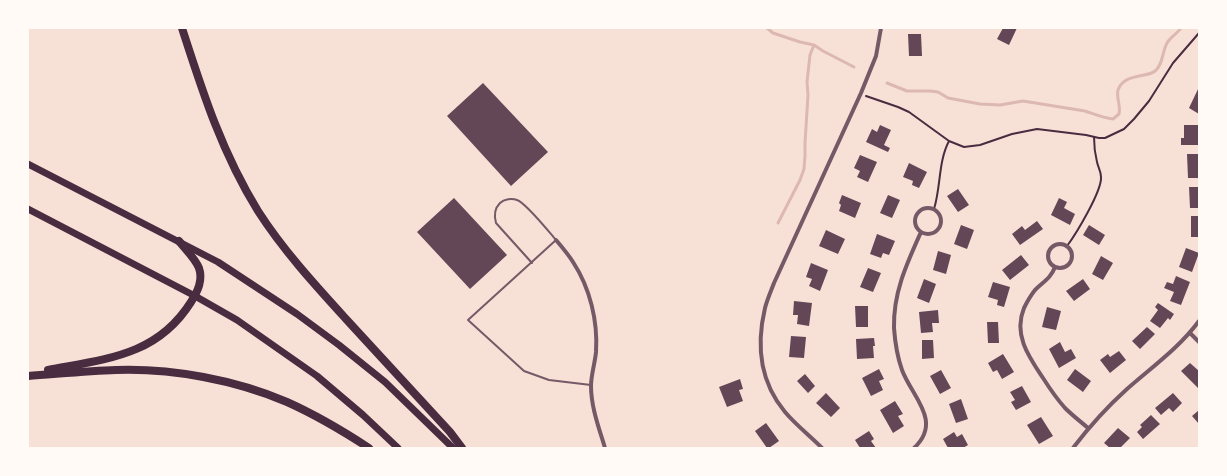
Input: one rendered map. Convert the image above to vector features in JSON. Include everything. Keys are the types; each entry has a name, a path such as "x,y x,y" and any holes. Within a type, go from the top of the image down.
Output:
{"highway":[{"path":"182,28 216,129 230,161 259,212 288,253 312,282 450,432 462,448"},
{"path":"28,375 128,352 150,342 169,329 184,313 195,296 201,282 199,268 194,259 179,241"},
{"path":"28,375 116,370 152,371 186,374 222,381 286,402 341,429 369,448"}],"main road":[{"path":"28,164 218,262 297,314 385,382 453,448"},
{"path":"28,209 195,296 237,320 317,376 363,414 398,448"}],"street":[{"path":"822,448 785,413 776,400 767,381 762,363 759,345 761,327 765,307 774,283 861,94 876,56 881,28"},
{"path":"930,208 934,209 940,215 941,219 937,231 929,234 921,232 915,226 915,217 921,210 930,208"},
{"path":"914,448 921,441 924,434 926,425 925,416 923,407 902,371 895,342 894,313 901,280 921,232"},
{"path":"556,240 573,262 589,296 594,316 596,352 591,385 596,421 605,448"},
{"path":"1063,244 1067,246 1072,252 1073,256 1070,264 1063,268 1052,265 1048,258 1050,250 1055,245 1063,244"},
{"path":"1055,267 1052,274 1035,290 1028,300 1021,322 1021,334 1024,347 1029,358 1055,396 1088,428"},
{"path":"1073,448 1088,428 1128,388 1162,360 1190,333 1199,321"},
{"path":"1190,333 1199,342"}],"lane":[{"path":"532,263 496,223 494,215 495,211 504,200 512,199 522,203 556,240 532,263 468,320 524,371 549,380 591,385"}],"path":[{"path":"861,94 909,112 949,141 964,147 972,147 1025,131 1037,129 1105,138 1124,129 1149,101 1173,63 1199,33"},
{"path":"1067,246 1083,221 1100,184 1100,172 1097,162 1094,137"},
{"path":"934,209 937,201 945,149 949,141"}],"building":[{"path":"1003,28 1017,28 1009,45 997,39"},
{"path":"908,34 921,34 922,56 909,56"},
{"path":"483,83 548,152 511,186 447,116"},
{"path":"1199,87 1199,114 1189,108"},
{"path":"880,125 891,130 884,145 890,148 888,152 866,142 872,129 877,132"},
{"path":"1184,125 1199,125 1199,145 1181,145 1181,138 1184,138"},
{"path":"1187,154 1199,154 1199,178 1188,178"},
{"path":"860,155 877,162 868,182 857,177 860,171 854,168"},
{"path":"909,163 927,172 919,188 912,185 913,181 903,177"},
{"path":"1189,187 1199,187 1199,208 1190,208"},
{"path":"958,189 969,205 958,212 947,196"},
{"path":"842,195 861,203 855,218 839,211 841,205 839,203"},
{"path":"888,195 900,200 892,218 880,213"},
{"path":"454,198 507,255 470,289 417,232"},
{"path":"1059,198 1067,202 1064,208 1075,214 1070,225 1051,215"},
{"path":"1191,216 1199,216 1199,237 1191,237"},
{"path":"1037,221 1043,229 1020,245 1012,234 1022,226 1025,230"},
{"path":"961,225 974,230 967,249 954,244"},
{"path":"1089,225 1105,235 1099,245 1083,235"},
{"path":"826,230 845,239 838,254 819,246"},
{"path":"877,234 895,241 889,255 883,253 881,258 870,254"},
{"path":"1186,248 1199,253 1192,272 1179,267"},
{"path":"938,251 951,255 946,274 933,270"},
{"path":"1021,255 1029,265 1010,280 1002,270"},
{"path":"1101,256 1113,263 1103,280 1092,274"},
{"path":"811,263 828,270 820,291 809,286 812,279 806,277"},
{"path":"868,268 881,273 873,292 860,287"},
{"path":"1176,276 1190,282 1181,305 1170,301 1174,292 1164,288 1167,282 1173,284"},
{"path":"924,279 936,284 929,303 917,298"},
{"path":"1083,279 1090,289 1074,301 1066,291"},
{"path":"993,282 1010,287 1004,307 997,305 998,300 988,297"},
{"path":"794,301 812,303 809,326 797,324 798,315 793,315"},
{"path":"1158,303 1174,314 1170,320 1168,318 1160,328 1150,321 1158,310 1155,307"},
{"path":"855,306 868,306 868,327 856,327"},
{"path":"1047,307 1061,311 1056,330 1042,327"},
{"path":"938,310 939,323 932,323 933,332 921,333 919,312"},
{"path":"987,322 998,322 999,343 988,343"},
{"path":"1147,327 1155,334 1140,349 1132,341"},
{"path":"791,336 806,337 804,358 789,357"},
{"path":"874,338 874,358 857,359 856,339"},
{"path":"922,340 933,340 934,358 922,359"},
{"path":"1060,342 1065,352 1071,349 1076,358 1059,368 1049,349"},
{"path":"1119,351 1126,360 1110,373 1100,360 1108,354 1110,357"},
{"path":"1003,354 1014,372 1002,379 997,370 993,372 988,363"},
{"path":"1190,363 1199,371 1199,389 1181,371"},
{"path":"879,369 884,379 879,381 883,390 871,396 862,378"},
{"path":"1075,369 1091,381 1083,392 1067,380"},
{"path":"941,370 951,388 940,394 930,376"},
{"path":"805,374 815,386 808,393 797,381"},
{"path":"740,379 743,389 739,390 743,401 727,407 719,387"},
{"path":"1022,386 1031,402 1016,410 1011,402 1015,400 1010,392"},
{"path":"826,393 840,408 831,417 816,403"},
{"path":"1173,393 1182,403 1173,412 1169,408 1161,415 1155,408"},
{"path":"961,399 968,419 956,423 949,404"},
{"path":"895,401 903,414 898,416 904,426 893,433 880,410"},
{"path":"1199,410 1199,424 1192,416"},
{"path":"1151,415 1160,424 1143,439 1137,432 1142,427 1140,425"},
{"path":"1041,417 1053,436 1039,444 1027,425"},
{"path":"766,423 779,441 769,448 767,448 755,431"},
{"path":"1118,428 1130,438 1120,448 1110,448 1104,443"},
{"path":"869,431 874,439 871,441 876,448 860,448 855,440"},
{"path":"954,432 957,437 962,434 968,445 963,448 948,448 943,439"}],"waterway":[{"path":"767,28 773,33 814,45 854,67"},
{"path":"887,83 907,91 938,92 948,98 980,104 1000,105 1023,101 1085,111 1113,119 1119,114 1118,90 1121,85 1130,78 1147,75 1155,71 1160,65 1167,43 1181,28"},
{"path":"778,223 804,169 808,95 807,82 810,55 814,45"}]}
